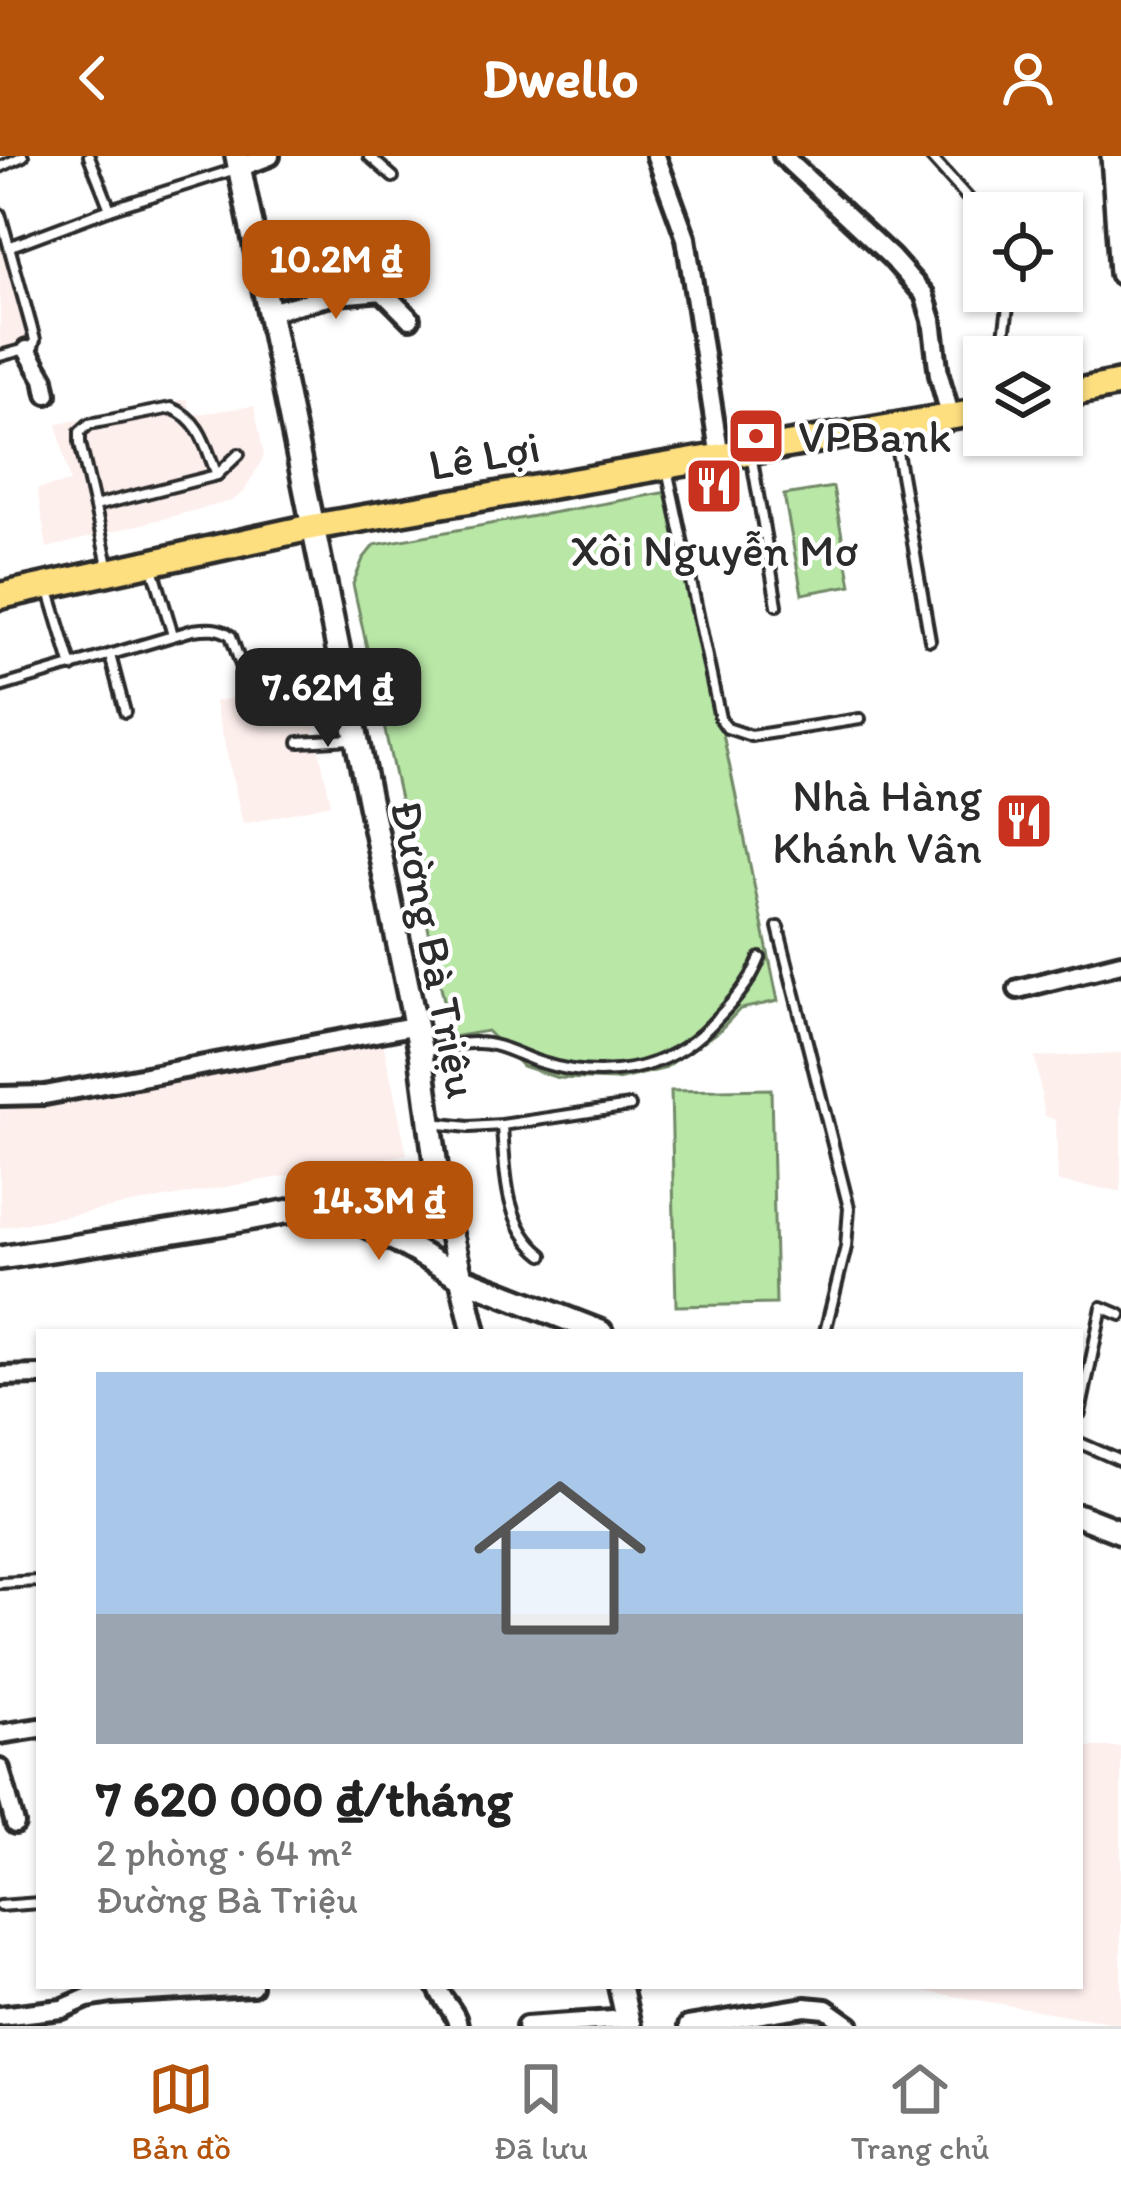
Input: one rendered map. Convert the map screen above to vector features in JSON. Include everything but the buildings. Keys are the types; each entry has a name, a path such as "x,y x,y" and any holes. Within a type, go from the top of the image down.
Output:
{"main road":[{"path":"1113,156 1121,273"},
{"name":"Đường Bà Triệu","path":"238,162 421,1053 437,1174 473,1329"},
{"path":"1083,391 1121,383"},
{"name":"Lê Lợi","path":"0,596 312,527 963,415"},
{"path":"0,1258 320,1203 437,1174"},
{"path":"320,1203 462,1278 593,1329"},
{"path":"1083,1517 1121,1532"},
{"path":"621,1989 628,2023"}],"street":[{"path":"238,162 270,156"},
{"path":"656,156 686,238 720,458"},
{"path":"789,158 924,294 951,418"},
{"path":"268,312 336,295 382,291 410,319"},
{"path":"27,350 47,394"},
{"path":"1018,988 1121,963"},
{"path":"0,1096 45,1095 413,1026"},
{"path":"0,1376 36,1375"},
{"path":"0,1734 36,1728"},
{"path":"0,1769 15,1824"},
{"path":"0,2016 62,2008 112,1994 199,1989"},
{"path":"438,1989 458,2026"},
{"path":"688,2026 805,2007 826,2009 850,2026"},
{"path":"526,2026 628,2023"}],"lane":[{"path":"0,167 23,156"},
{"path":"89,156 110,208"},
{"path":"369,156 393,177"},
{"path":"930,156 963,193"},
{"path":"10,246 238,162"},
{"path":"0,214 35,340 27,350 0,356"},
{"path":"109,571 80,443 80,432 89,424 171,409 180,412 196,424 217,476"},
{"path":"893,428 930,640"},
{"path":"751,452 777,605"},
{"path":"95,506 217,476 239,454"},
{"path":"666,467 720,718 727,728 752,736 860,719"},
{"path":"151,562 173,635"},
{"path":"47,584 72,667"},
{"path":"0,687 209,628 231,636 251,695"},
{"path":"110,655 125,712"},
{"path":"299,742 355,739"},
{"path":"778,927 849,1208 846,1247 826,1329"},
{"path":"421,1053 477,1042 578,1072 632,1070 676,1054 703,1033 739,996 760,958"},
{"path":"430,1123 502,1125 629,1106"},
{"path":"502,1125 516,1222 528,1243 543,1255"},
{"path":"1083,1399 1102,1307 1121,1315"},
{"path":"1083,1445 1121,1460"},
{"path":"0,1582 36,1581"},
{"path":"0,1906 36,1903"}],"shaded area":[{"path":"0,227 36,347 0,355"},
{"path":"187,399 190,415 254,406 264,456 244,492 232,501 47,548 37,489 70,482 57,424"},
{"path":"304,682 331,804 243,824 215,702"},
{"path":"382,1037 407,1154 0,1228 0,1105"},
{"path":"1121,1053 1121,1191 1058,1182 1056,1120 1045,1116 1035,1057"},
{"path":"1083,1747 1121,1747 1121,2024 924,1991 1083,1989"}],"green space":[{"path":"833,487 851,585 802,594 784,495"},
{"path":"673,491 778,1001 740,1009 720,1030 663,1069 617,1080 558,1078 522,1066 487,1031 452,1037 353,584 374,545"},
{"path":"771,1089 776,1304 676,1306 671,1091"}],"place":[{"name":"VPBank","path":"756,436"},
{"name":"Xôi Nguyễn Mơ","path":"714,486"},
{"name":"Nhà Hàng Khánh Vân","path":"1024,821"}]}
